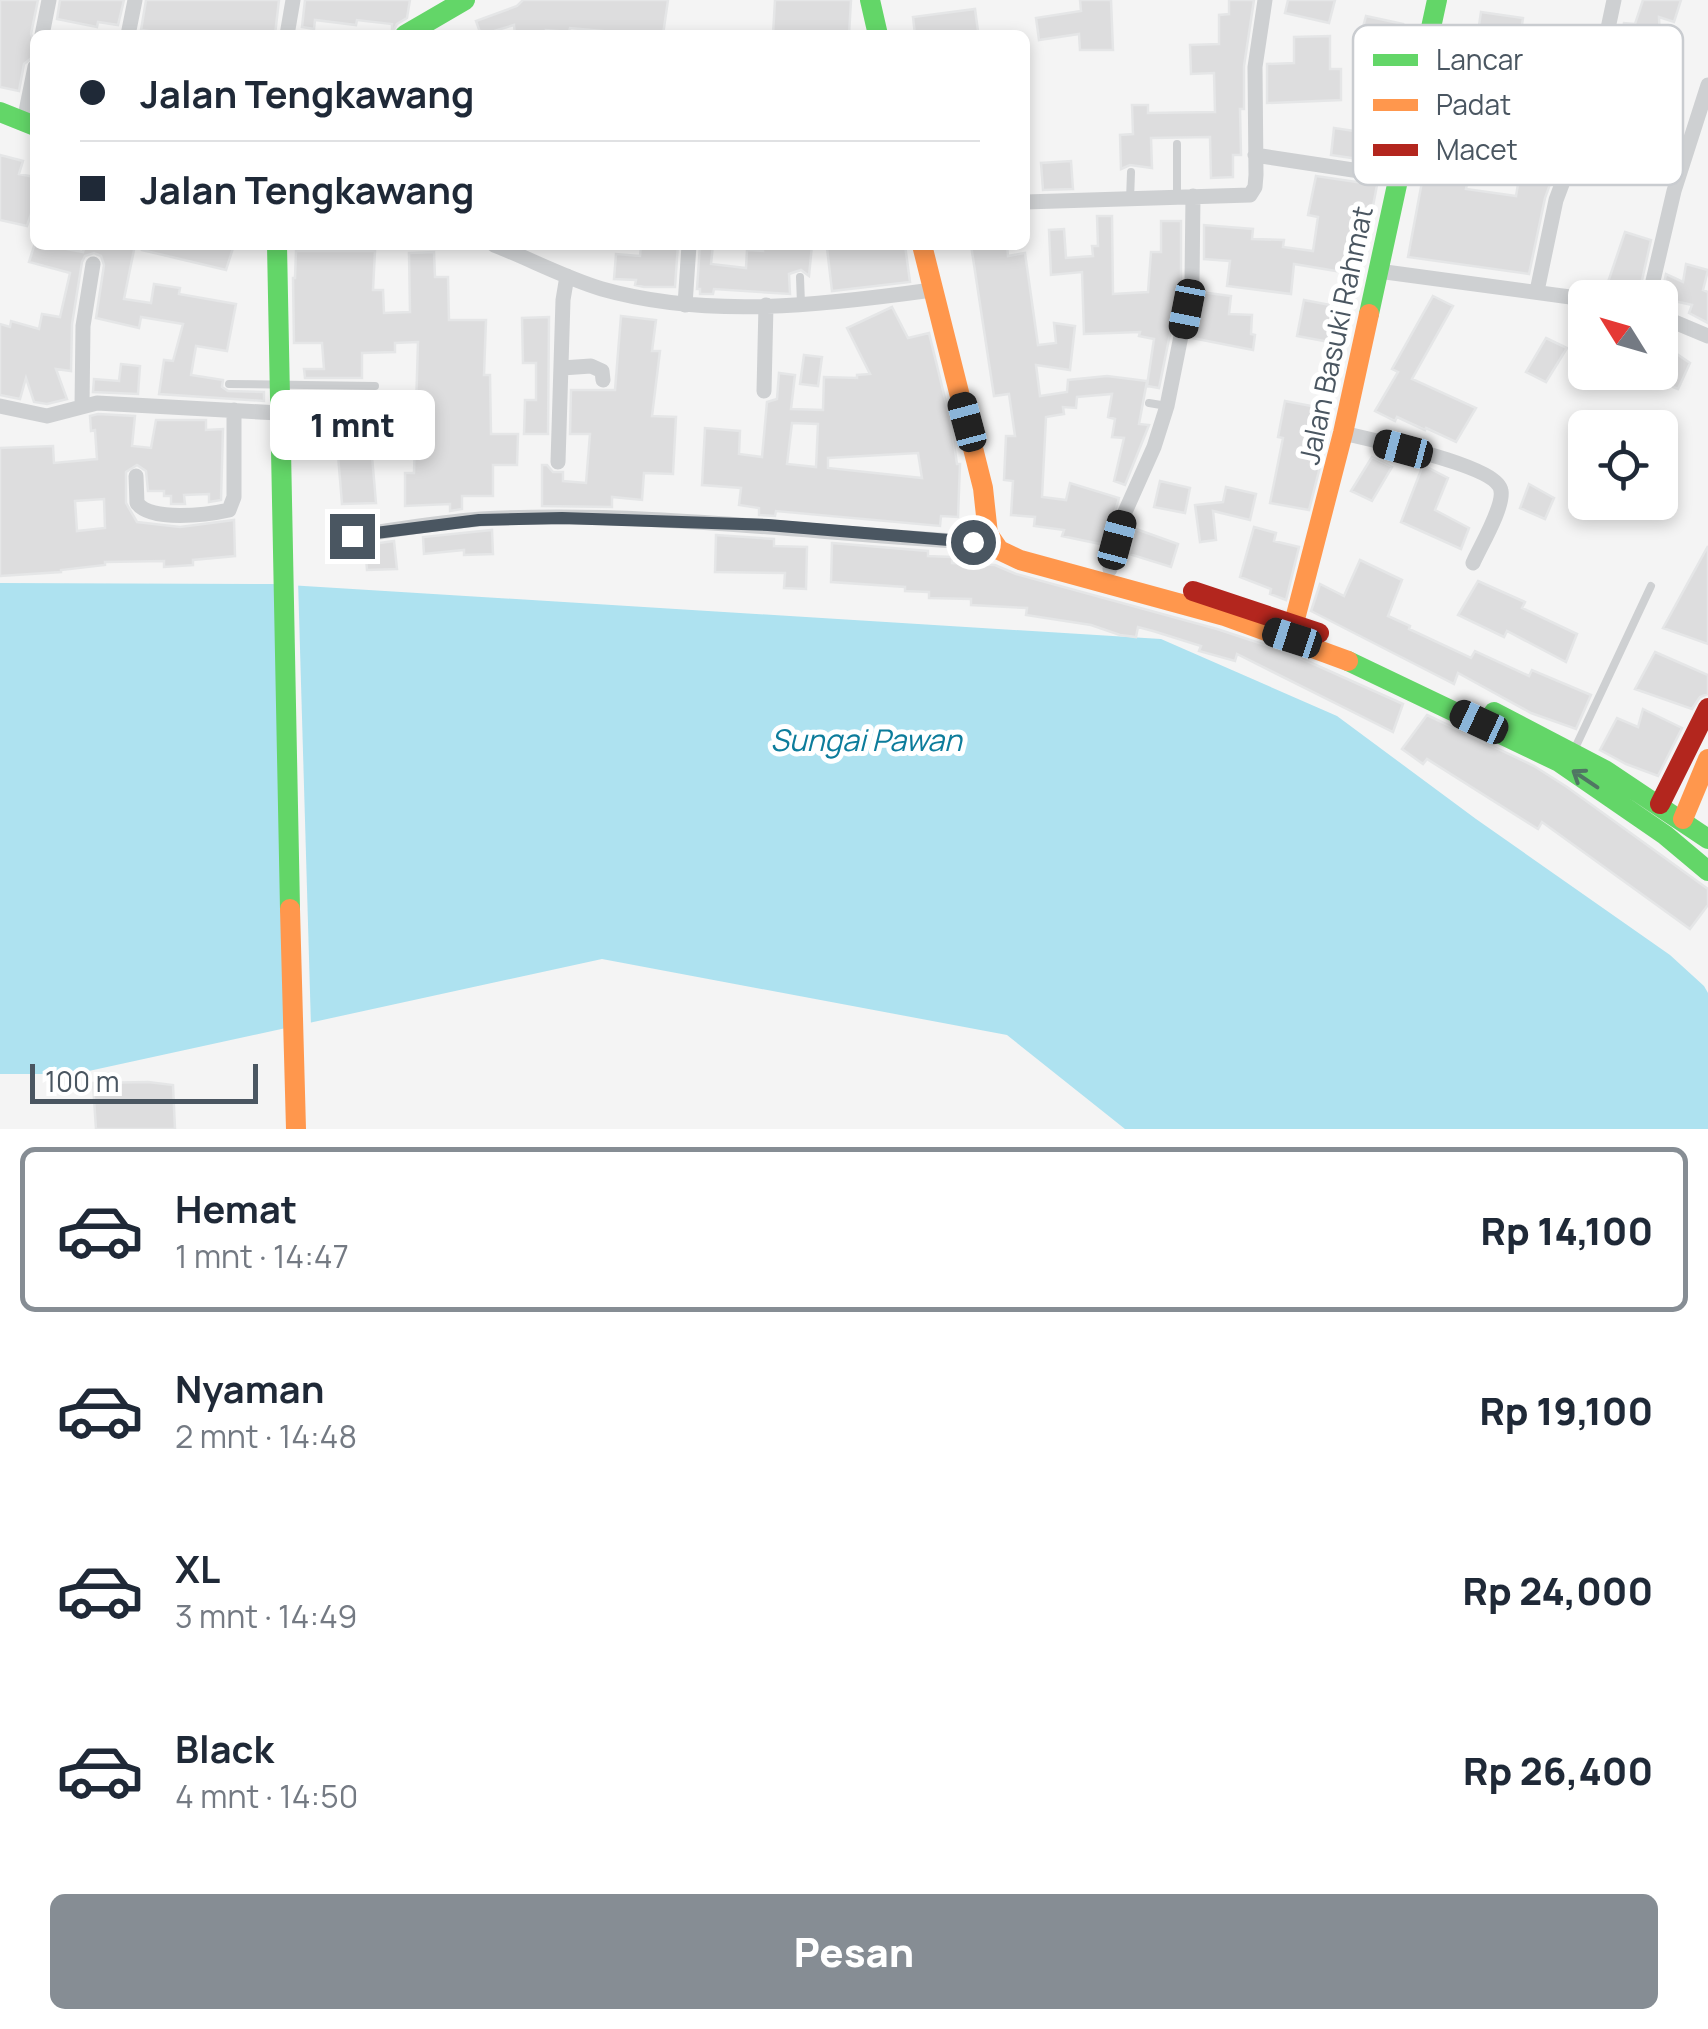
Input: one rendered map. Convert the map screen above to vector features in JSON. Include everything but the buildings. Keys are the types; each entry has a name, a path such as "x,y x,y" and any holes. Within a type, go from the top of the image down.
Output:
{"main road":[{"path":"413,30 465,0"},
{"path":"870,0 877,30"},
{"name":"Jalan Basuki Rahmat","path":"1431,25 1437,0"},
{"path":"0,112 29,124"},
{"path":"0,130 30,142"},
{"name":"Jalan Basuki Rahmat","path":"1294,622 1344,433 1396,185"},
{"path":"278,250 280,500 296,1121"},
{"path":"923,250 992,535 1010,556 1292,638 1574,750 1660,804 1708,840"},
{"path":"992,535 1294,622 1448,699 1558,762 1665,836 1708,871"},
{"path":"1660,804 1708,708"},
{"path":"1682,819 1708,759"}],"street":[{"path":"43,30 49,0"},
{"path":"129,30 135,0"},
{"path":"288,30 293,0"},
{"path":"1030,202 1250,195 1255,187 1256,56 1266,0"},
{"path":"1608,25 1613,0"},
{"path":"1683,163 1708,84"},
{"path":"1255,154 1353,170"},
{"path":"1537,291 1562,185"},
{"path":"1652,280 1676,185"},
{"path":"1110,569 1125,512 1154,447 1167,406 1192,281 1185,197"},
{"path":"506,250 622,294 684,305 845,303 932,290"},
{"path":"684,305 689,250"},
{"path":"82,406 83,326 93,264"},
{"path":"1378,271 1568,296"},
{"path":"558,462 562,300 567,276"},
{"path":"764,391 766,304"},
{"path":"1678,324 1708,336"},
{"path":"562,368 594,367 602,372 603,380"},
{"path":"0,406 34,416 98,403 279,413"},
{"path":"136,476 137,503 146,511 179,515 229,510 234,497 234,410"},
{"path":"1344,433 1477,469 1497,481 1502,492 1499,505 1472,563"},
{"path":"352,536 479,520 562,518 992,535"}],"lane":[{"path":"1177,144 1185,197"},
{"path":"1130,200 1131,172"},
{"path":"800,277 801,304"},
{"path":"229,384 375,386"},
{"path":"1149,403 1167,406"},
{"path":"1574,750 1651,586"}],"water":[{"name":"Sungai Pawan","path":"0,583 272,584 1161,639 1337,716 1670,955 1708,993 1708,1129 1125,1129 1007,1035 602,959 75,1074 0,1074"}],"pier":[{"path":"276,579 298,580 311,1027 289,1032"}],"traffic: fast":[{"path":"414,30 465,0"},
{"path":"870,0 877,30"},
{"path":"1432,25 1437,0"},
{"path":"0,112 30,124"},
{"path":"1369,314 1397,185"},
{"path":"277,250 290,909"},
{"path":"1348,661 1559,762 1665,835 1708,871"},
{"path":"1494,712 1605,770 1708,839"}],"traffic: slow":[{"path":"923,250 983,488 988,534 999,550 1020,560 1225,616 1348,661"},
{"path":"1294,623 1369,314"},
{"path":"1683,819 1708,759"},
{"path":"290,909 296,1129"}],"traffic: jam":[{"path":"1193,591 1319,633"},
{"path":"1660,804 1708,708"}],"route":[{"path":"352,536 479,520 562,518 768,525 973,542"}]}
